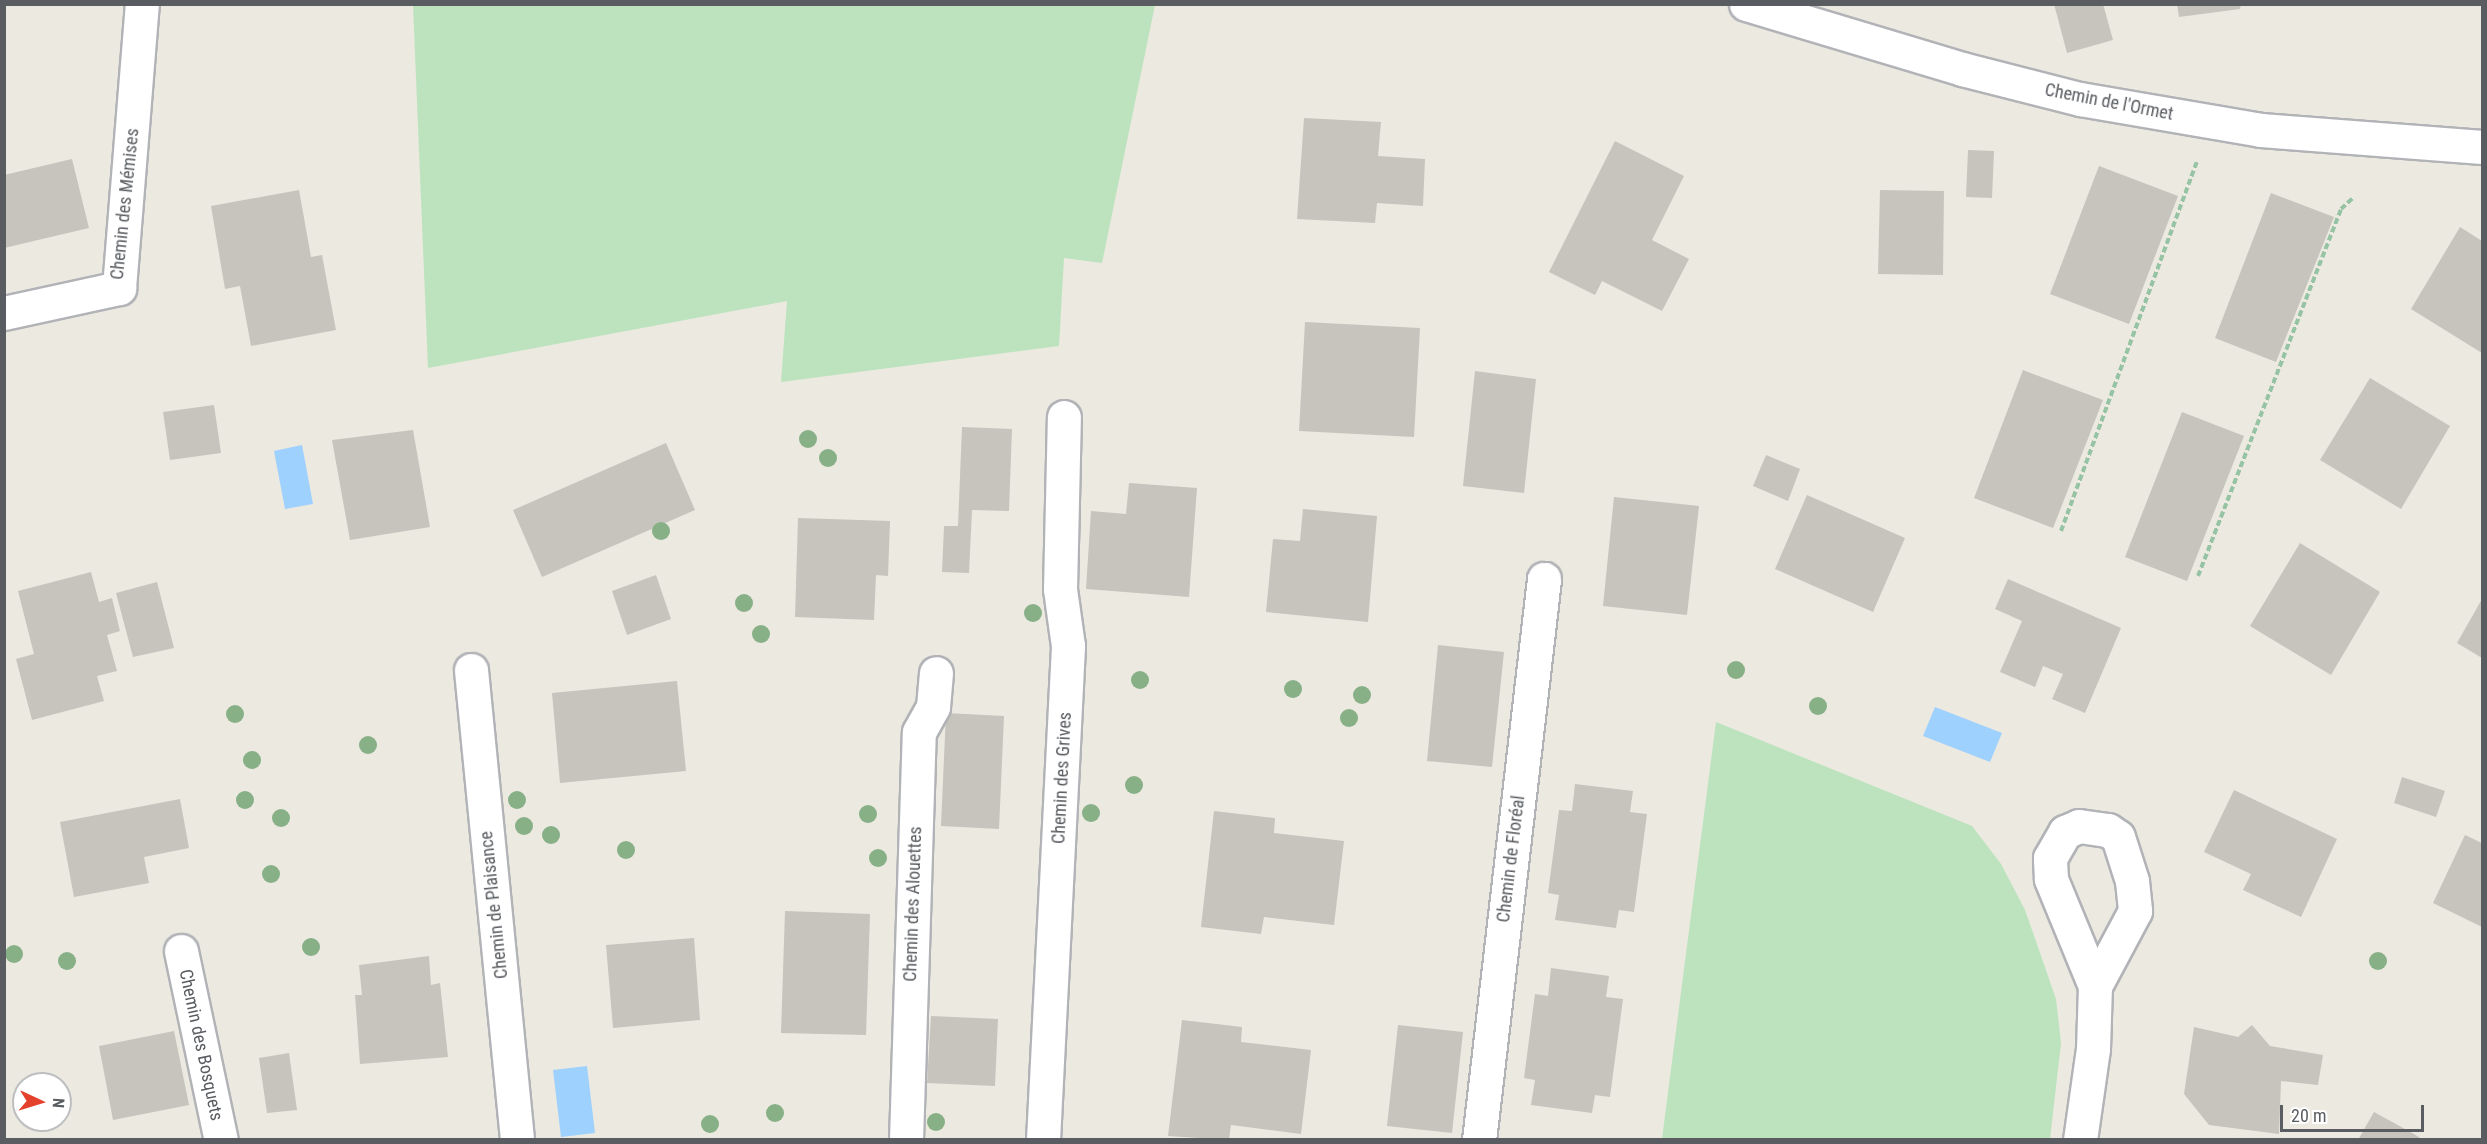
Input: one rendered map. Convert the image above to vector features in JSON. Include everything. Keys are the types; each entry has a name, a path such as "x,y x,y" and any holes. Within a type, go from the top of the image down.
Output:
{"street":[{"name":"Chemin des Mémises","path":"4,313 119,288 142,4"},
{"name":"Chemin de l'Ormet","path":"1746,4 1987,76 2211,122 2482,147"},
{"name":"Chemin des Grives","path":"1043,1140 1068,646 1060,589 1064,417"},
{"name":"Chemin de Floréal","path":"1479,1140 1544,579"},
{"name":"Chemin de Plaisance","path":"471,670 517,1140"},
{"name":"Chemin des Alouettes","path":"906,1140 919,732 933,707 936,673"},
{"name":"Chemin des Bosquets","path":"181,951 222,1140"},
{"path":"2080,1140 2093,1049 2095,986"}],"path":[{"path":"2061,531 2211,122"},
{"path":"2198,576 2341,209 2353,198"}],"green space":[{"path":"413,4 1155,5 1102,263 1064,258 1059,346 781,382 787,301 428,368"},
{"path":"1716,722 1972,826 2001,864 2025,910 2056,999 2061,1043 2050,1139 1662,1139"}],"water":[{"path":"302,445 313,504 285,509 274,451"},
{"path":"1935,707 2002,733 1990,762 1923,736"},
{"path":"587,1066 595,1133 561,1137 553,1070"}],"building":[{"path":"2054,4 2103,4 2113,40 2067,53"},
{"path":"2177,4 2241,4 2240,9 2179,17"},
{"path":"1304,118 1381,122 1378,156 1425,159 1423,206 1377,203 1375,223 1297,219"},
{"path":"1615,141 1684,176 1652,240 1689,259 1662,311 1602,281 1595,295 1549,272"},
{"path":"1968,150 1994,151 1992,198 1966,197"},
{"path":"72,159 89,228 4,248 4,175"},
{"path":"2099,166 2178,196 2129,324 2050,294"},
{"path":"299,190 311,257 322,255 336,330 251,346 240,286 225,289 211,206"},
{"path":"1880,190 1944,191 1943,275 1878,274"},
{"path":"2271,193 2334,217 2276,362 2215,338"},
{"path":"2460,227 2482,241 2482,353 2411,309"},
{"path":"1305,322 1420,328 1414,437 1299,431"},
{"path":"2023,370 2103,400 2053,528 1974,498"},
{"path":"1475,371 1536,379 1524,493 1463,486"},
{"path":"2370,378 2450,426 2401,509 2320,460"},
{"path":"214,405 221,453 170,460 163,412"},
{"path":"2182,412 2244,436 2187,581 2125,557"},
{"path":"962,427 1012,429 1009,511 972,510 969,573 942,572 944,526 958,526"},
{"path":"413,430 430,527 350,540 332,440"},
{"path":"666,443 695,510 542,577 513,510"},
{"path":"1766,455 1800,469 1788,501 1753,486"},
{"path":"1129,483 1197,488 1189,597 1086,589 1091,511 1126,514"},
{"path":"1807,495 1905,538 1873,612 1775,569"},
{"path":"1614,497 1699,506 1687,615 1603,606"},
{"path":"1303,509 1377,516 1368,622 1266,612 1273,539 1300,541"},
{"path":"798,518 890,521 888,576 876,575 874,620 795,617"},
{"path":"2300,543 2380,592 2331,675 2250,626"},
{"path":"91,572 99,602 112,598 120,631 107,635 117,671 97,676 104,701 32,720 16,659 34,654 18,591"},
{"path":"656,575 671,619 627,635 612,591"},
{"path":"2008,579 2121,628 2085,713 2052,699 2063,674 2043,666 2035,687 2000,672 2022,621 1995,609"},
{"path":"157,582 174,648 133,657 116,593"},
{"path":"2482,599 2482,658 2457,643"},
{"path":"1438,645 1504,652 1492,767 1427,761"},
{"path":"677,681 686,771 560,783 552,693"},
{"path":"946,713 1004,716 999,829 941,826"},
{"path":"2402,777 2445,791 2436,817 2394,803"},
{"path":"1575,784 1633,791 1630,812 1647,814 1634,912 1619,910 1616,928 1555,920 1559,895 1548,893 1559,810 1572,811"},
{"path":"2234,790 2337,839 2301,917 2243,890 2251,874 2204,852"},
{"path":"180,799 189,848 144,857 149,883 74,897 60,822"},
{"path":"1214,811 1275,818 1274,833 1344,841 1334,925 1264,917 1261,934 1201,927"},
{"path":"2465,835 2482,843 2482,927 2433,903"},
{"path":"785,911 870,914 866,1035 781,1033"},
{"path":"694,938 700,1020 613,1028 606,945"},
{"path":"429,956 431,985 440,983 448,1057 360,1064 355,995 362,995 359,965"},
{"path":"1551,968 1609,976 1606,997 1623,999 1610,1097 1595,1095 1592,1113 1531,1105 1535,1080 1524,1078 1535,994 1548,996"},
{"path":"931,1016 998,1019 995,1086 927,1083"},
{"path":"1182,1020 1242,1027 1241,1042 1311,1050 1301,1134 1231,1125 1229,1140 1168,1136"},
{"path":"1398,1025 1463,1032 1452,1133 1387,1126"},
{"path":"2252,1025 2270,1046 2323,1055 2318,1085 2281,1081 2279,1134 2209,1125 2184,1094 2194,1027 2238,1037"},
{"path":"174,1031 189,1105 113,1120 99,1046"},
{"path":"289,1053 297,1110 267,1113 259,1058"},
{"path":"2374,1112 2414,1134 2423,1140 2358,1140"}]}
